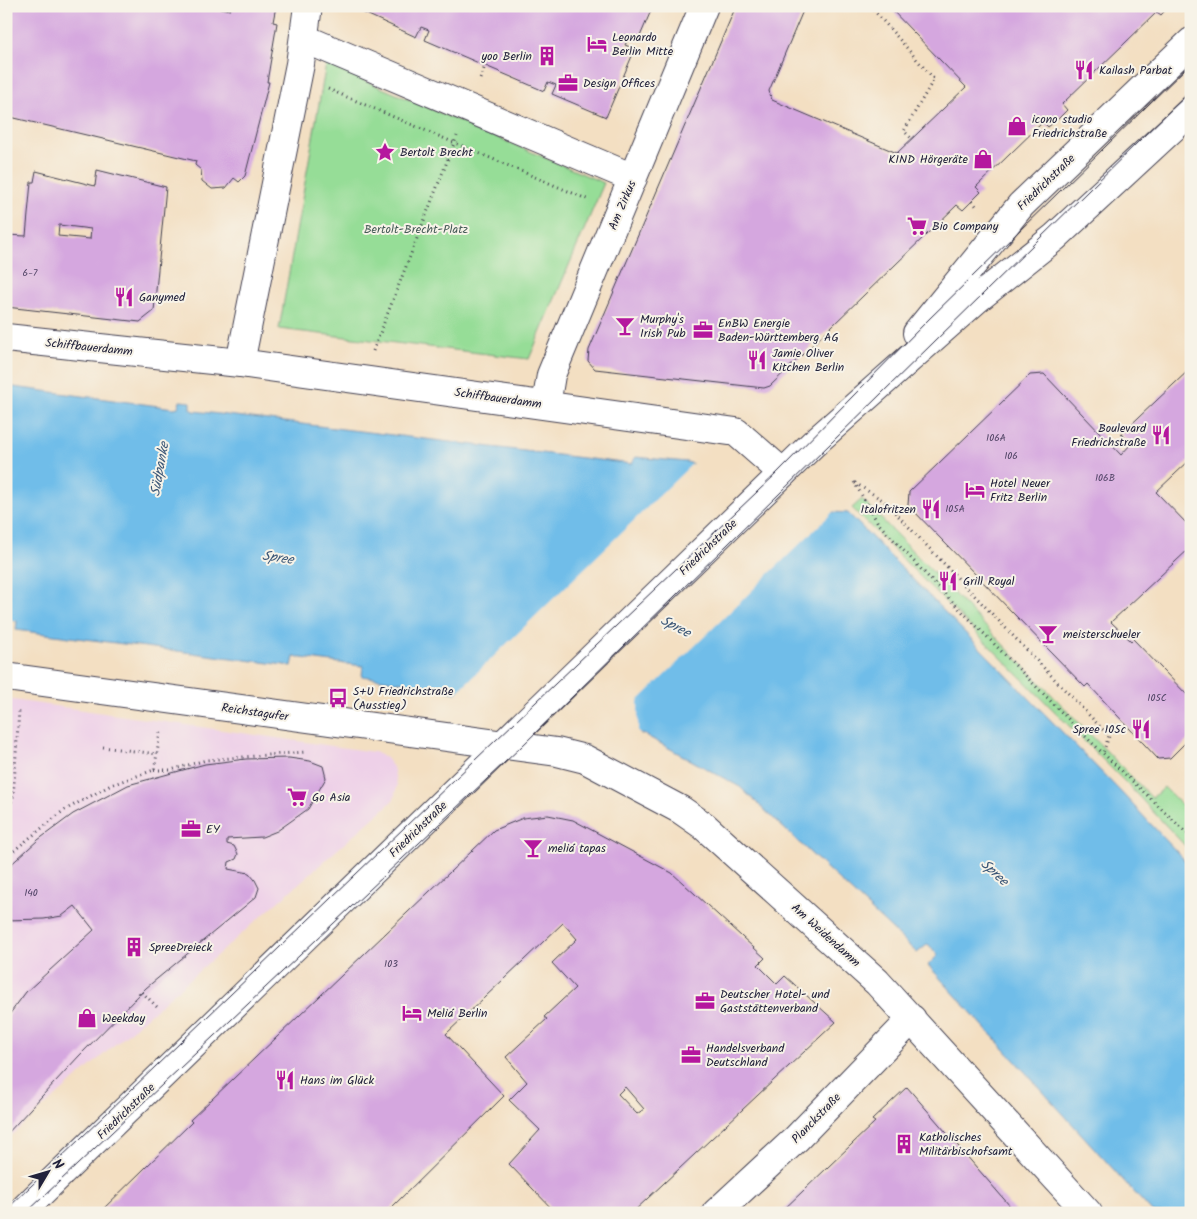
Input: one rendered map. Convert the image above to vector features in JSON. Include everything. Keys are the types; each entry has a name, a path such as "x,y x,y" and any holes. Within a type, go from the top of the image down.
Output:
{"street":[{"path":"240,363 305,39 308,6"},
{"name":"Am Zirkus","path":"546,405 551,375 704,6"},
{"path":"305,39 633,178"},
{"name":"Friedrichstraße","path":"814,444 930,319 1021,205 1191,42"},
{"name":"Friedrichstraße","path":"20,1213 505,745 782,474 977,299 1055,237 1189,116"},
{"name":"Schiffbauerdamm","path":"6,338 240,363 736,432 782,474"},
{"name":"Reichstagufer","path":"6,677 505,745"},
{"name":"Am Weidendamm","path":"505,745 557,752 585,759 694,818 844,951 912,1019 1088,1213"},
{"name":"Planckstraße","path":"716,1213 796,1139 912,1019"}],"path":[{"path":"870,6 934,79 904,131 912,139"},
{"path":"322,87 455,141 598,204"},
{"path":"372,352 455,141"},
{"path":"972,201 978,208"},
{"path":"1103,753 1109,736 884,501 854,482 878,523 941,590 1103,753 1191,838"},
{"path":"6,816 13,798 19,711"},
{"path":"154,770 160,731"},
{"path":"103,747 157,754"},
{"path":"6,857 63,811 111,785 154,770 171,770 206,760 305,752"},
{"path":"6,798 13,798"},
{"path":"139,994 142,991 158,1008"}],"shaded area":[{"path":"6,699 374,752 385,757 393,767 397,785 394,799 386,807 6,1140"}],"green space":[{"name":"Bertolt-Brecht-Platz","path":"326,64 604,183 529,359 279,329"},
{"path":"862,499 1152,798 1164,787 1191,814 1191,852 1126,783 852,508"}],"water":[{"path":"6,386 174,408 178,407 180,401 191,402 191,409 194,411 632,464 635,457 687,462 833,512 848,513 1119,790 1191,867 1191,1213 1153,1213 928,965 938,955 928,944 917,953 740,787 645,735 420,685 362,676 363,666 294,657 292,666 16,630 17,621 6,620"}],"pier":[{"path":"689,461 836,509 638,701 638,730 641,737 454,695 693,463"}],"building":[{"path":"6,6 210,6 230,10 233,6 276,6 273,22 277,23 267,82 269,82 245,176 239,182 234,178 226,188 212,189 202,181 201,170 195,165 196,161 6,116"},
{"name":"yoo Berlin","path":"349,6 653,6 638,41 629,37 625,45 635,49 606,117 552,94 556,85 548,82 544,91 425,40 429,30 421,27 416,37"},
{"path":"736,6 805,6 769,91 772,100 897,153 966,87 888,6 1169,6 1161,15 1157,12 1062,104 1067,110 1058,119 1048,127 1043,122 976,187 981,192 963,210 957,205 770,386 764,388 595,369 588,361 589,350"},
{"path":"97,170 166,187 154,311 140,322 6,307 6,235 26,236 31,182 34,182 36,171 95,186","holes":["59,225 91,229 90,239 58,236"]},
{"path":"1191,368 1191,459 1156,492 1191,528 1191,547 1111,622 1131,641 1133,639 1191,699 1191,737 1170,758 1158,759 1088,684 1085,687 908,505 909,492 1030,375 1044,374 1121,455 1131,444 1121,434"},
{"name":"SpreeDreieck","path":"289,758 310,761 323,766 326,778 308,809 277,831 262,837 227,839 227,844 234,846 238,854 236,859 229,862 228,869 249,873 259,888 256,897 146,988 79,1056 6,1135 6,1019 26,992 94,930 75,906 62,916 44,919 6,920 6,869 38,840 73,814 128,785 205,764 246,759"},
{"path":"548,815 573,820 672,873 765,958 758,965 777,984 785,976 836,1022 632,1213 556,1213 509,1164 540,1130 509,1100 527,1082 506,1057 547,1019 544,1017 575,988 552,963 577,939 563,923 446,1034 504,1096 386,1213 226,1213 222,1210 219,1213 99,1213 192,1122 190,1120 494,830 523,818","holes":["625,1087 644,1109 637,1114 618,1094"]},
{"name":"Katholisches Militärbischofsamt","path":"907,1087 1016,1213 780,1213 875,1122 872,1120"}],"tram line":[{"path":"6,1210 777,473 929,319 1191,63"},
{"path":"26,1213 521,747 1191,90"}],"place":[{"name":"Leonardo Berlin Mitte","path":"597,44"},
{"name":"yoo Berlin","path":"547,56"},
{"name":"Kailash Parbat","path":"1084,70"},
{"name":"Design Offices","path":"568,83"},
{"name":"icono studio Friedrichstraße","path":"1017,126"},
{"name":"Bertolt Brecht","path":"385,152"},
{"name":"KIND Hörgeräte","path":"983,159"},
{"name":"Bio Company","path":"917,226"},
{"name":"Ganymed","path":"124,297"},
{"name":"Murphy's Irish Pub","path":"625,326"},
{"name":"EnBW Energie Baden-Württemberg AG","path":"703,330"},
{"name":"Jamie Oliver Kitchen Berlin","path":"757,360"},
{"name":"Boulevard Friedrichstraße","path":"1161,435"},
{"name":"Hotel Neuer Fritz Berlin","path":"975,490"},
{"name":"Italofritzen","path":"931,509"},
{"name":"Grill Royal","path":"948,581"},
{"name":"meisterschueler","path":"1048,634"},
{"name":"S+U Friedrichstraße (Ausstieg)","path":"338,698"},
{"name":"Spree 105c","path":"1141,729"},
{"name":"Go Asia","path":"297,797"},
{"name":"EY","path":"191,829"},
{"name":"meliá tapas","path":"533,848"},
{"name":"SpreeDreieck","path":"134,947"},
{"name":"Deutscher Hotel- und Gaststättenverband","path":"705,1001"},
{"name":"Meliá Berlin","path":"412,1013"},
{"name":"Weekday","path":"87,1018"},
{"name":"Handelsverband Deutschland","path":"691,1055"},
{"name":"Hans im Glück","path":"285,1080"},
{"name":"Katholisches Militärbischofsamt","path":"904,1144"}],"water label":[{"name":"Südpanke","path":"159,469"},
{"name":"Spree","path":"278,557"},
{"name":"Spree","path":"676,626"},
{"name":"Spree","path":"995,872"}]}
